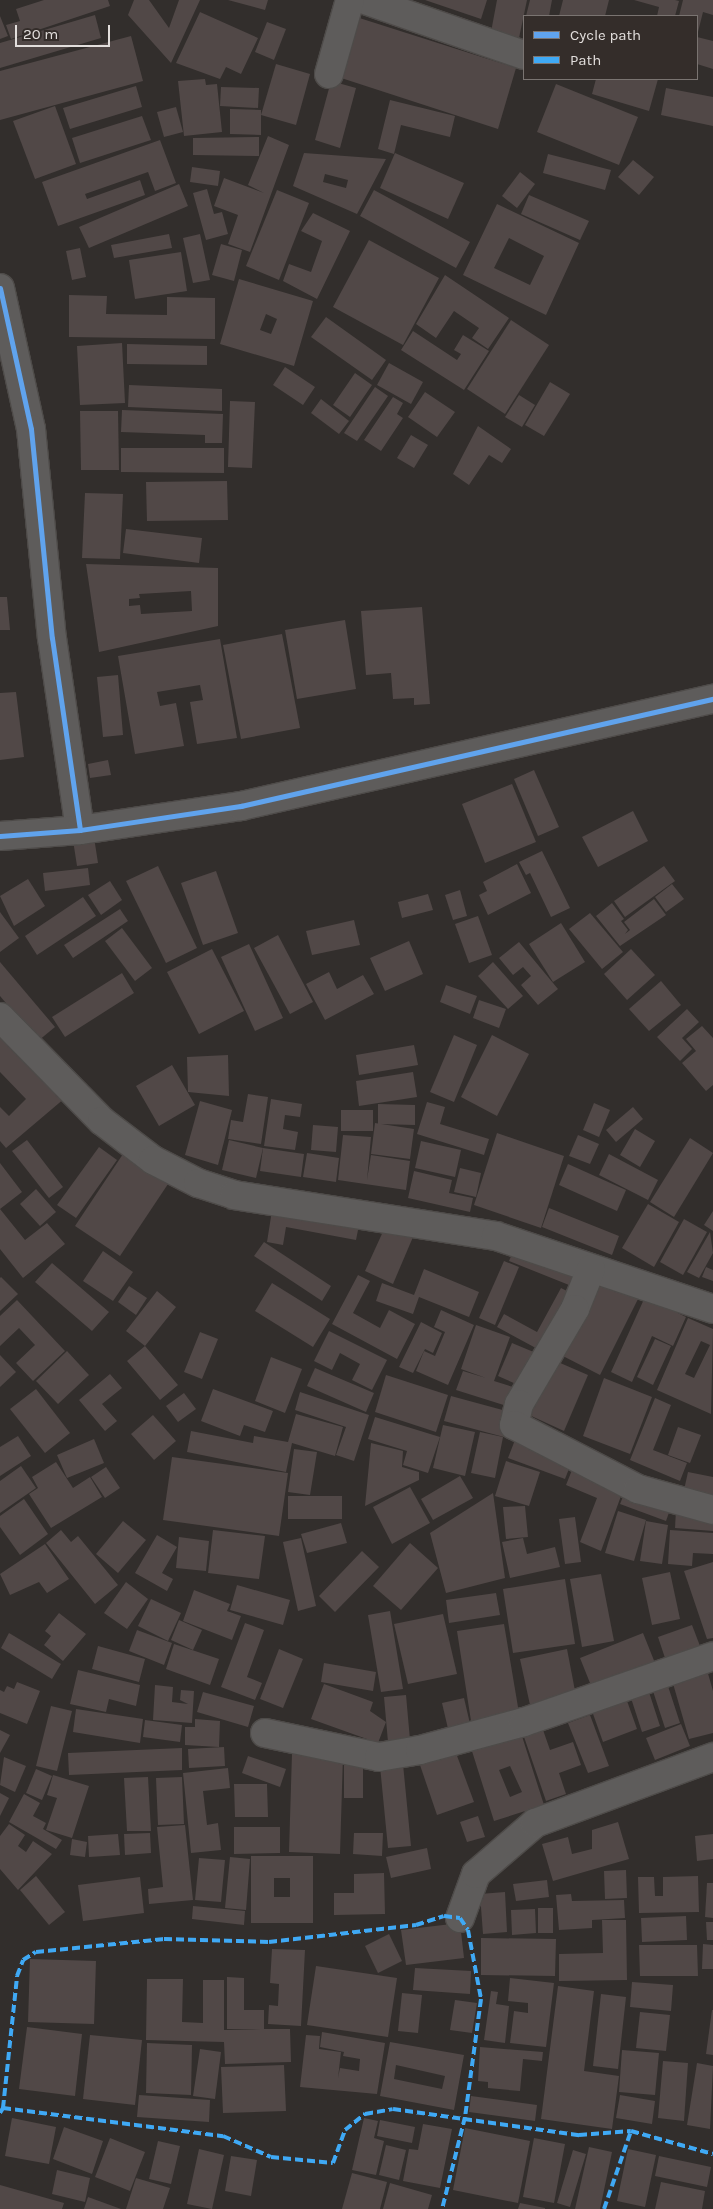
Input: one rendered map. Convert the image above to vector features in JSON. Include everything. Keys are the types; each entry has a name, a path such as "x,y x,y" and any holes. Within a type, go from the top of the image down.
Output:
{"street":[{"path":"329,74 350,0"},
{"path":"365,0 523,55"},
{"path":"0,288 31,429 52,638 80,830"},
{"path":"0,836 80,830 241,806 713,699"},
{"path":"0,1017 102,1121 153,1160 198,1184 234,1195 496,1236 537,1246 591,1268 713,1309"},
{"path":"591,1268 575,1309 519,1404 514,1425 638,1489 713,1510"},
{"path":"265,1733 379,1757 420,1750 524,1722 713,1656"},
{"path":"460,1918 476,1874 535,1823 713,1757"}],"building":[{"path":"44,0 108,0 110,6 11,39 6,25 20,21 16,9"},
{"path":"134,0 149,0 169,28 179,0 200,0 171,63 128,15"},
{"path":"228,0 268,0 265,10"},
{"path":"425,0 487,0 481,19"},
{"path":"497,0 527,0 519,38 491,32"},
{"path":"530,0 552,0 549,15 526,15"},
{"path":"563,0 609,0 605,15 559,15"},
{"path":"634,0 679,1 675,15 657,15 659,7"},
{"path":"683,0 713,0 713,15 703,12 698,32 698,15 679,15"},
{"path":"200,12 258,38 241,74 226,67 220,79 176,63"},
{"path":"95,15 101,38 0,68 0,43"},
{"path":"350,15 516,68 498,129 332,75"},
{"path":"0,16 8,36 0,39"},
{"path":"267,22 286,29 274,60 255,52"},
{"path":"131,36 143,81 0,120 0,71"},
{"path":"698,37 713,41 713,69 698,64"},
{"path":"276,64 310,74 296,125 261,115"},
{"path":"205,79 206,85 217,84 222,132 184,136 178,81"},
{"path":"596,80 658,80 649,111 592,94"},
{"path":"331,81 356,88 340,148 315,140"},
{"path":"556,84 638,117 619,165 537,132"},
{"path":"136,86 142,107 70,129 63,108"},
{"path":"221,87 259,88 258,108 220,106"},
{"path":"666,88 713,97 713,126 661,115"},
{"path":"390,100 455,116 450,137 401,125 394,154 378,149"},
{"path":"55,106 76,164 35,179 13,121"},
{"path":"176,107 183,132 164,137 157,112"},
{"path":"230,109 261,110 261,135 230,134"},
{"path":"142,116 151,140 80,163 72,138"},
{"path":"268,136 289,145 250,252 228,244 238,215 214,206 224,178 264,193 248,185"},
{"path":"259,137 259,156 193,155 193,138"},
{"path":"160,140 176,183 155,191 148,172 85,194 87,199 140,180 145,195 58,226 42,182"},
{"path":"304,153 386,159 357,214 293,186","holes":["325,174 348,180 346,188 323,182"]},
{"path":"395,153 464,183 448,219 380,188"},
{"path":"548,154 611,170 605,190 543,173"},
{"path":"633,160 654,177 639,195 618,177"},
{"path":"192,167 220,171 218,186 190,182"},
{"path":"520,172 535,184 517,208 502,196"},
{"path":"179,184 188,206 89,248 79,227"},
{"path":"207,189 214,214 222,212 228,234 206,240 193,193"},
{"path":"277,190 309,203 279,280 246,266"},
{"path":"374,190 470,242 456,268 360,216"},
{"path":"529,195 589,221 580,240 521,214"},
{"path":"497,204 579,243 546,315 463,275","holes":["509,238 544,256 530,285 494,268"]},
{"path":"313,213 350,231 317,299 283,281 289,264 311,272 322,241 301,231"},
{"path":"169,234 172,248 114,258 111,245"},
{"path":"200,234 210,280 193,283 183,238"},
{"path":"369,240 439,278 403,345 333,307"},
{"path":"221,244 242,250 234,281 212,275"},
{"path":"80,248 86,277 72,280 66,251"},
{"path":"181,252 187,291 135,299 129,260"},
{"path":"445,275 509,318 488,349 472,338 479,328 454,311 436,338 416,324"},
{"path":"239,279 313,301 294,366 220,344","holes":["266,314 277,319 271,334 260,330"]},
{"path":"69,295 107,296 106,314 167,315 167,297 215,298 215,339 69,337"},
{"path":"326,317 386,360 372,380 311,337"},
{"path":"511,320 549,345 505,414 467,389"},
{"path":"413,331 457,360 461,354 454,350 463,335 489,351 464,390 401,350"},
{"path":"122,343 125,403 80,405 77,346"},
{"path":"127,344 207,346 207,365 127,364"},
{"path":"389,363 423,382 411,404 377,385"},
{"path":"285,367 315,387 303,405 273,385"},
{"path":"355,373 372,385 350,417 333,405"},
{"path":"550,382 570,394 544,436 525,425"},
{"path":"129,385 222,389 222,411 128,407"},
{"path":"375,387 388,396 357,441 344,433"},
{"path":"425,392 455,412 437,437 408,417"},
{"path":"519,395 535,405 522,427 505,417"},
{"path":"393,397 403,403 397,414 403,418 381,451 364,440"},
{"path":"321,399 349,421 339,434 311,413"},
{"path":"230,401 255,402 252,468 228,467"},
{"path":"122,410 223,414 222,443 205,443 205,435 121,432"},
{"path":"80,411 118,411 119,470 81,470"},
{"path":"478,426 511,449 502,463 489,455 469,485 453,474"},
{"path":"411,435 428,445 414,468 397,458"},
{"path":"121,448 224,448 224,473 121,472"},
{"path":"227,481 228,520 147,521 146,482"},
{"path":"85,493 123,494 120,559 82,558"},
{"path":"126,529 202,538 199,563 123,553"},
{"path":"86,564 218,568 218,626 99,652","holes":["191,591 192,611 141,614 140,605 129,606 129,599 140,598 139,594"]},
{"path":"0,597 7,597 10,630 0,630"},
{"path":"422,607 430,704 414,705 414,698 393,699 391,673 366,675 361,611"},
{"path":"345,620 356,689 297,699 285,630"},
{"path":"282,634 300,728 241,739 223,645"},
{"path":"220,639 237,738 197,744 190,702 203,700 200,685 157,692 160,706 176,703 184,746 135,754 118,656"},
{"path":"118,675 123,735 103,737 97,677"},
{"path":"16,692 24,757 0,760 0,693"},
{"path":"108,760 111,775 90,778 88,764"},
{"path":"534,770 559,827 538,836 514,779"},
{"path":"512,784 536,842 485,863 462,804"},
{"path":"633,811 648,841 598,867 582,837"},
{"path":"93,831 98,863 77,866 72,834"},
{"path":"542,851 570,908 551,917 530,873 526,875 519,862"},
{"path":"517,864 531,893 488,915 479,895 487,891 483,882"},
{"path":"158,866 197,948 166,963 126,881"},
{"path":"664,866 675,881 625,917 614,901"},
{"path":"88,868 90,885 45,891 43,873"},
{"path":"216,871 238,933 203,945 181,883"},
{"path":"28,879 45,906 14,926 0,896"},
{"path":"110,881 122,900 101,915 88,895"},
{"path":"672,884 684,899 666,912 655,897"},
{"path":"460,890 467,916 453,920 445,895"},
{"path":"428,894 433,910 402,918 398,902"},
{"path":"83,897 96,916 37,955 25,936"},
{"path":"654,899 666,915 620,946 596,916 612,903 624,919 621,921 628,930 625,934 630,930 624,922"},
{"path":"120,909 128,921 73,958 64,945"},
{"path":"0,912 19,938 0,952"},
{"path":"590,913 623,952 602,969 569,929"},
{"path":"478,916 492,955 469,963 455,924"},
{"path":"354,920 360,945 312,955 306,931"},
{"path":"561,923 585,962 553,982 529,944"},
{"path":"122,928 152,968 135,981 105,941"},
{"path":"278,935 313,1002 290,1014 254,948"},
{"path":"409,941 423,974 385,991 370,958"},
{"path":"519,942 558,989 538,1005 521,985 531,976 523,967 513,975 499,958"},
{"path":"249,944 283,1018 255,1031 221,957"},
{"path":"212,949 244,1011 199,1034 167,972"},
{"path":"631,949 655,975 627,1000 604,974"},
{"path":"0,962 55,1027 38,1041 0,996"},
{"path":"493,962 523,996 508,1009 478,976"},
{"path":"329,972 337,989 363,975 374,994 325,1020 306,984"},
{"path":"122,973 134,993 65,1037 52,1017"},
{"path":"661,981 681,1005 649,1031 629,1009"},
{"path":"446,985 477,996 470,1014 440,1002"},
{"path":"479,1000 506,1009 499,1028 473,1018"},
{"path":"687,1009 699,1022 682,1038 692,1049 680,1061 657,1037"},
{"path":"702,1026 713,1038 713,1085 706,1091 682,1063 696,1051 686,1039"},
{"path":"0,1032 65,1098 6,1148 0,1141 0,1107 9,1116 26,1099 0,1072"},
{"path":"454,1035 477,1045 454,1102 430,1092"},
{"path":"492,1035 529,1054 497,1116 461,1097"},
{"path":"414,1045 418,1065 359,1075 356,1055"},
{"path":"228,1055 229,1096 188,1092 187,1057"},
{"path":"172,1065 195,1105 159,1126 136,1086"},
{"path":"413,1072 417,1097 359,1106 356,1081"},
{"path":"248,1094 268,1097 261,1144 228,1139 231,1120 243,1122"},
{"path":"271,1099 302,1104 300,1117 285,1115 283,1129 298,1132 295,1150 264,1146"},
{"path":"200,1101 232,1110 218,1165 185,1155"},
{"path":"427,1102 445,1107 440,1124 489,1139 484,1155 417,1134"},
{"path":"594,1103 610,1110 599,1137 583,1130"},
{"path":"378,1104 415,1105 415,1125 378,1124"},
{"path":"633,1107 643,1119 616,1142 606,1130"},
{"path":"341,1110 373,1110 373,1131 341,1131"},
{"path":"375,1123 414,1129 410,1159 371,1154"},
{"path":"313,1125 338,1127 336,1152 311,1150"},
{"path":"635,1129 655,1141 640,1167 620,1155"},
{"path":"497,1133 564,1156 541,1228 474,1205"},
{"path":"343,1135 371,1137 367,1180 371,1155 410,1161 406,1190 338,1180"},
{"path":"578,1135 599,1144 590,1164 569,1156"},
{"path":"690,1138 713,1153 674,1217 650,1202"},
{"path":"27,1140 63,1187 49,1198 12,1151"},
{"path":"229,1140 263,1148 256,1178 222,1170"},
{"path":"421,1141 461,1150 455,1177 415,1168"},
{"path":"99,1147 117,1160 76,1218 57,1205"},
{"path":"263,1148 304,1154 301,1177 260,1171"},
{"path":"125,1151 170,1181 120,1256 75,1226"},
{"path":"307,1153 339,1158 336,1182 303,1177"},
{"path":"609,1154 658,1180 648,1200 599,1175"},
{"path":"0,1163 22,1192 0,1209"},
{"path":"568,1164 626,1190 617,1211 559,1185"},
{"path":"460,1168 481,1173 476,1197 454,1192"},
{"path":"414,1171 452,1180 449,1193 473,1198 470,1212 408,1198"},
{"path":"36,1189 56,1212 40,1226 20,1204"},
{"path":"273,1204 360,1220 356,1240 286,1227 283,1245 267,1242"},
{"path":"648,1204 679,1222 654,1267 622,1248"},
{"path":"549,1208 619,1236 612,1255 542,1227"},
{"path":"0,1209 25,1240 47,1223 65,1244 23,1278 0,1249"},
{"path":"713,1211 713,1231 704,1225"},
{"path":"684,1219 707,1232 683,1275 660,1262"},
{"path":"386,1225 413,1237 393,1284 365,1271"},
{"path":"710,1232 713,1253 699,1278 687,1272"},
{"path":"264,1242 331,1286 322,1301 254,1256"},
{"path":"514,1249 583,1277 579,1289 509,1261"},
{"path":"103,1251 133,1272 113,1301 83,1281"},
{"path":"504,1261 519,1267 495,1325 479,1318"},
{"path":"52,1263 109,1312 92,1331 35,1282"},
{"path":"706,1267 713,1270 713,1281 702,1277"},
{"path":"424,1269 479,1292 469,1317 419,1297 413,1314 376,1301 382,1283 414,1295"},
{"path":"358,1275 370,1281 353,1313 380,1328 389,1310 415,1324 397,1359 332,1324"},
{"path":"598,1275 640,1295 600,1375 559,1354"},
{"path":"0,1278 18,1294 0,1311"},
{"path":"272,1283 330,1319 313,1347 255,1311"},
{"path":"129,1286 147,1298 136,1315 118,1302"},
{"path":"561,1288 575,1295 545,1353 497,1327 504,1314 537,1332"},
{"path":"157,1291 176,1307 145,1346 126,1331"},
{"path":"645,1297 686,1317 673,1346 652,1336 632,1382 611,1372"},
{"path":"17,1300 65,1351 33,1381 16,1363 35,1345 19,1328 0,1346 0,1316"},
{"path":"441,1310 474,1325 448,1385 416,1371 424,1351 435,1356 445,1332 434,1327"},
{"path":"688,1318 713,1329 711,1414 657,1390","holes":["701,1341 710,1345 694,1378 685,1374"]},
{"path":"421,1322 442,1333 433,1353 425,1349 413,1373 399,1367"},
{"path":"476,1325 510,1337 494,1381 516,1388 510,1407 456,1390 463,1371 486,1378 461,1369"},
{"path":"329,1331 387,1360 372,1390 352,1380 360,1364 340,1353 332,1370 314,1361"},
{"path":"200,1332 218,1339 202,1379 184,1372"},
{"path":"655,1339 671,1346 653,1385 637,1377"},
{"path":"512,1343 536,1353 523,1387 498,1376"},
{"path":"145,1346 178,1385 160,1400 127,1361"},
{"path":"67,1351 89,1375 58,1404 36,1381"},
{"path":"0,1355 16,1372 0,1387"},
{"path":"271,1357 302,1369 285,1413 255,1401"},
{"path":"551,1359 588,1375 564,1431 527,1414"},
{"path":"315,1368 374,1393 366,1412 307,1386"},
{"path":"110,1374 122,1388 102,1404 117,1421 105,1431 79,1400"},
{"path":"386,1375 448,1395 436,1432 375,1412"},
{"path":"604,1378 652,1397 630,1454 583,1436"},
{"path":"36,1389 70,1433 45,1453 10,1409"},
{"path":"213,1389 273,1411 265,1432 244,1425 240,1436 201,1421"},
{"path":"300,1392 369,1415 354,1461 336,1455 346,1427 295,1410"},
{"path":"184,1393 196,1409 178,1422 166,1406"},
{"path":"451,1396 510,1412 504,1437 444,1421"},
{"path":"655,1398 671,1405 653,1450 687,1463 680,1481 630,1460"},
{"path":"296,1414 343,1427 335,1456 292,1443 286,1472 187,1452 191,1431 253,1443 254,1436 288,1442"},
{"path":"153,1415 176,1441 154,1460 131,1434"},
{"path":"375,1417 440,1437 428,1473 403,1465 407,1451 368,1439"},
{"path":"443,1425 475,1432 465,1476 433,1468"},
{"path":"678,1427 701,1435 690,1463 668,1455"},
{"path":"480,1432 503,1437 495,1478 471,1473"},
{"path":"18,1436 31,1456 0,1476 0,1447"},
{"path":"94,1439 104,1463 67,1478 57,1455"},
{"path":"515,1440 572,1461 565,1479 508,1458"},
{"path":"371,1443 403,1451 402,1467 419,1472 419,1480 365,1506"},
{"path":"294,1449 317,1452 310,1495 288,1492"},
{"path":"172,1457 288,1473 279,1536 163,1520"},
{"path":"506,1461 540,1472 529,1506 495,1496"},
{"path":"56,1462 73,1488 90,1477 102,1497 51,1528 29,1494 38,1488 32,1477"},
{"path":"574,1465 625,1485 601,1551 580,1542 597,1498 566,1485"},
{"path":"21,1466 36,1488 0,1513 0,1481"},
{"path":"106,1467 120,1488 105,1498 91,1477"},
{"path":"688,1472 713,1477 713,1496 684,1490"},
{"path":"460,1476 473,1498 433,1520 421,1499"},
{"path":"410,1487 430,1523 392,1544 373,1507"},
{"path":"627,1487 672,1504 666,1521 620,1504"},
{"path":"493,1493 505,1578 446,1593 430,1533"},
{"path":"288,1496 342,1496 342,1519 288,1519"},
{"path":"24,1499 48,1534 20,1555 0,1527 0,1516"},
{"path":"525,1506 528,1537 506,1539 503,1507"},
{"path":"676,1510 713,1513 713,1531 675,1528"},
{"path":"618,1511 646,1520 634,1561 605,1553"},
{"path":"575,1517 581,1562 565,1564 559,1519"},
{"path":"123,1521 146,1540 118,1573 96,1554"},
{"path":"646,1521 668,1525 662,1564 640,1561"},
{"path":"341,1523 347,1543 307,1553 301,1534"},
{"path":"61,1530 71,1542 78,1536 118,1585 95,1604 46,1543"},
{"path":"213,1530 265,1536 259,1579 208,1573"},
{"path":"670,1530 713,1533 713,1554 693,1553 692,1566 668,1564"},
{"path":"157,1535 177,1547 162,1573 173,1579 167,1591 135,1573"},
{"path":"179,1537 209,1541 206,1571 176,1568"},
{"path":"301,1538 316,1606 298,1611 283,1542"},
{"path":"523,1538 527,1554 555,1547 560,1567 510,1578 502,1542"},
{"path":"410,1543 438,1568 401,1610 373,1586"},
{"path":"45,1544 69,1579 47,1593 39,1582 10,1595 0,1574"},
{"path":"362,1551 379,1567 335,1612 319,1596"},
{"path":"713,1562 713,1638 707,1639 684,1571"},
{"path":"670,1572 680,1619 652,1625 642,1578"},
{"path":"601,1574 614,1641 582,1647 570,1579"},
{"path":"565,1579 575,1644 513,1653 503,1589"},
{"path":"126,1582 148,1599 127,1629 104,1613"},
{"path":"237,1585 290,1600 283,1625 230,1610"},
{"path":"194,1590 230,1604 227,1611 241,1616 232,1640 183,1621"},
{"path":"496,1593 500,1615 449,1623 446,1600"},
{"path":"151,1599 181,1613 168,1641 138,1626"},
{"path":"390,1611 403,1689 381,1692 368,1615"},
{"path":"59,1613 86,1634 63,1661 44,1645 51,1636 45,1631"},
{"path":"443,1614 457,1674 408,1684 394,1624"},
{"path":"179,1620 202,1630 193,1650 171,1640"},
{"path":"245,1623 264,1630 247,1677 262,1683 255,1700 221,1687"},
{"path":"504,1624 519,1713 471,1721 457,1631"},
{"path":"692,1625 700,1646 665,1658 658,1637"},
{"path":"137,1630 172,1643 164,1665 129,1651"},
{"path":"9,1633 61,1664 52,1679 1,1648"},
{"path":"643,1633 655,1663 592,1688 580,1658"},
{"path":"174,1644 219,1659 210,1685 166,1669"},
{"path":"98,1646 145,1659 139,1682 92,1669"},
{"path":"279,1649 303,1659 283,1708 260,1699"},
{"path":"567,1649 576,1696 530,1705 520,1659"},
{"path":"324,1663 376,1672 373,1691 321,1682"},
{"path":"78,1670 140,1685 136,1706 109,1699 106,1712 70,1704"},
{"path":"707,1670 713,1691 713,1733 689,1739 672,1680"},
{"path":"17,1682 40,1691 27,1724 0,1713 0,1690 4,1692 7,1686 14,1689"},
{"path":"667,1683 680,1723 665,1728 652,1688"},
{"path":"324,1684 373,1702 370,1711 386,1722 378,1743 311,1719"},
{"path":"155,1685 173,1687 172,1702 188,1704 180,1700 181,1690 194,1691 192,1723 153,1720"},
{"path":"648,1689 660,1726 642,1732 630,1695"},
{"path":"203,1692 254,1706 248,1727 197,1712"},
{"path":"406,1695 410,1740 388,1742 384,1697"},
{"path":"464,1698 471,1728 449,1733 442,1703"},
{"path":"626,1698 637,1729 603,1742 592,1711"},
{"path":"51,1706 72,1711 57,1771 36,1766"},
{"path":"76,1709 143,1719 140,1743 73,1732"},
{"path":"590,1715 609,1766 588,1773 568,1723"},
{"path":"195,1719 220,1721 219,1747 185,1745 185,1727 195,1727"},
{"path":"145,1720 182,1725 180,1742 143,1737"},
{"path":"681,1724 690,1746 655,1760 646,1738"},
{"path":"542,1727 550,1750 573,1742 581,1765 559,1773 566,1794 546,1801 523,1734"},
{"path":"0,1730 10,1735 0,1753"},
{"path":"521,1733 544,1805 494,1821 471,1748","holes":["510,1766 522,1792 510,1797 499,1770"]},
{"path":"224,1747 225,1766 189,1768 188,1749"},
{"path":"182,1748 182,1770 69,1775 68,1753"},
{"path":"292,1753 343,1755 340,1854 289,1852"},
{"path":"456,1753 474,1802 437,1815 420,1765"},
{"path":"248,1756 286,1769 280,1787 242,1773"},
{"path":"344,1756 363,1757 363,1798 344,1798"},
{"path":"4,1757 26,1766 15,1792 0,1785"},
{"path":"403,1764 411,1846 388,1848 380,1766"},
{"path":"228,1768 230,1788 203,1791 207,1825 218,1823 221,1850 191,1853 183,1773"},
{"path":"36,1769 52,1776 42,1800 26,1793"},
{"path":"53,1775 89,1786 72,1838 46,1830 57,1798 47,1795"},
{"path":"148,1777 151,1831 127,1831 124,1778"},
{"path":"182,1777 184,1824 158,1825 156,1778"},
{"path":"234,1784 267,1784 268,1817 235,1817"},
{"path":"0,1793 9,1798 0,1816"},
{"path":"24,1794 40,1803 33,1816 46,1823 43,1829 62,1840 56,1849 9,1822"},
{"path":"478,1816 485,1837 467,1842 460,1822"},
{"path":"618,1822 629,1859 553,1881 542,1844 568,1837 572,1854 592,1849 592,1830"},
{"path":"9,1824 25,1835 18,1846 26,1852 33,1841 52,1854 18,1890 0,1869 0,1836"},
{"path":"185,1825 193,1900 149,1904 148,1889 163,1887 157,1827"},
{"path":"234,1827 280,1827 280,1853 234,1854"},
{"path":"150,1833 151,1853 125,1855 124,1834"},
{"path":"354,1833 383,1833 382,1856 353,1854"},
{"path":"118,1834 120,1855 89,1857 88,1836"},
{"path":"713,1834 713,1859 697,1861 695,1836"},
{"path":"72,1839 87,1842 85,1857 70,1855"},
{"path":"427,1848 431,1869 391,1878 386,1857"},
{"path":"251,1856 313,1856 313,1923 251,1923","holes":["274,1878 290,1878 290,1897 274,1897"]},
{"path":"230,1857 250,1859 246,1910 225,1908"},
{"path":"199,1858 225,1860 221,1902 195,1900"},
{"path":"626,1870 627,1898 605,1899 604,1871"},
{"path":"384,1873 385,1914 334,1915 334,1893 354,1893 354,1874"},
{"path":"36,1876 65,1912 49,1925 20,1890"},
{"path":"698,1876 699,1912 639,1913 638,1877 654,1877 655,1896 663,1896 663,1877"},
{"path":"140,1877 144,1913 83,1921 78,1885"},
{"path":"547,1880 549,1897 516,1901 513,1884"},
{"path":"707,1883 713,1883 713,1918 705,1917"},
{"path":"505,1892 507,1932 483,1934 480,1894"},
{"path":"571,1894 572,1901 624,1900 625,1918 592,1920 592,1928 559,1930 556,1895"},
{"path":"193,1906 245,1911 244,1925 192,1919"},
{"path":"538,1908 553,1908 553,1933 538,1933"},
{"path":"535,1909 536,1933 512,1935 511,1910"},
{"path":"686,1916 687,1940 642,1942 641,1918"},
{"path":"602,1920 626,1920 627,1980 559,1981 559,1954 603,1953"},
{"path":"706,1922 713,1922 713,1940 707,1940"},
{"path":"460,1923 464,1958 406,1965 401,1930"},
{"path":"389,1934 402,1961 378,1973 365,1946"},
{"path":"481,1938 556,1939 555,1976 481,1975"},
{"path":"703,1944 713,1945 713,1969 702,1969"},
{"path":"639,1945 697,1945 698,1976 640,1976"},
{"path":"272,1949 305,1950 301,2026 268,2024 269,2005 278,2006 279,1984 270,1983"},
{"path":"30,1959 96,1961 94,2024 28,2022"},
{"path":"316,1966 397,1978 388,2037 307,2025"},
{"path":"415,1968 471,1971 470,1994 413,1990"},
{"path":"227,1977 244,1978 244,2010 264,2010 264,2029 290,2029 291,2062 225,2064 224,2042 146,2040 147,1979 183,1979 182,2022 203,2023 203,1980 224,1980 224,2030 261,2030 227,2029"},
{"path":"510,1978 554,1983 546,2047 510,2043 514,2011 528,2013 528,2003 508,2001"},
{"path":"632,1982 673,1985 671,2011 630,2007"},
{"path":"558,1986 594,1991 584,2071 619,2076 612,2129 541,2119"},
{"path":"491,1991 498,1992 496,2004 509,2006 505,2043 484,2040"},
{"path":"402,1993 422,1995 418,2033 398,2031"},
{"path":"601,1994 626,1997 618,2069 593,2066"},
{"path":"455,2000 477,2003 472,2033 450,2030"},
{"path":"713,2010 713,2055 706,2054"},
{"path":"640,2012 670,2015 666,2051 636,2048"},
{"path":"27,2027 82,2034 75,2096 19,2089"},
{"path":"322,2032 385,2043 377,2094 300,2087 306,2035 320,2036 319,2049 341,2052 338,2078 340,2068 359,2071 360,2059 343,2056 344,2052 320,2047"},
{"path":"90,2035 142,2040 135,2105 83,2099"},
{"path":"390,2042 464,2055 454,2110 380,2096","holes":["396,2065 445,2076 442,2089 394,2079"]},
{"path":"147,2043 192,2045 191,2095 146,2093"},
{"path":"480,2047 543,2052 542,2061 523,2059 520,2091 488,2088 488,2082 478,2081"},
{"path":"200,2049 221,2052 215,2099 193,2096"},
{"path":"622,2050 659,2053 655,2095 619,2092"},
{"path":"663,2061 688,2063 684,2121 658,2118"},
{"path":"697,2063 713,2066 710,2129 687,2125"},
{"path":"284,2065 286,2111 223,2113 221,2067"},
{"path":"139,2095 210,2100 209,2122 137,2117"},
{"path":"620,2095 655,2101 652,2124 616,2118"},
{"path":"471,2096 537,2105 535,2121 469,2112"},
{"path":"12,2118 56,2127 49,2164 5,2156"},
{"path":"364,2118 378,2121 374,2138 384,2141 376,2175 352,2170"},
{"path":"380,2120 415,2127 412,2143 377,2136"},
{"path":"423,2124 452,2129 440,2188 403,2181 409,2149 418,2150"},
{"path":"64,2127 103,2141 92,2174 53,2159"},
{"path":"465,2128 530,2141 518,2203 453,2190"},
{"path":"110,2138 145,2152 130,2191 95,2177"},
{"path":"534,2138 565,2144 554,2203 523,2197"},
{"path":"158,2141 180,2146 171,2184 149,2179"},
{"path":"386,2145 406,2150 399,2180 379,2175"},
{"path":"589,2147 612,2152 600,2209 575,2209"},
{"path":"199,2149 224,2155 212,2209 187,2204"},
{"path":"628,2149 656,2155 645,2207 617,2201"},
{"path":"573,2150 586,2154 570,2207 557,2203"},
{"path":"231,2156 257,2160 251,2196 225,2191"},
{"path":"659,2156 711,2167 707,2187 655,2176"},
{"path":"57,2170 90,2178 85,2202 52,2194"},
{"path":"352,2173 387,2182 380,2209 342,2209"},
{"path":"136,2178 170,2188 163,2209 126,2209"},
{"path":"661,2182 705,2191 702,2209 655,2209"},
{"path":"390,2183 432,2195 428,2209 383,2209"},
{"path":"0,2185 64,2203 62,2209 0,2209"},
{"path":"88,2197 121,2209 84,2209"},
{"path":"520,2203 545,2208 545,2209 518,2209"}],"marked path":[{"path":"3,2108 17,1976 23,1960 36,1952 164,1939 269,1942 416,1925 444,1916 460,1918 468,1930 481,1999 465,2117 442,2209"},
{"path":"0,2113 3,2108 223,2136 271,2157 333,2163 345,2130 365,2114 393,2109 579,2135 631,2131 713,2154"},
{"path":"604,2209 631,2131"}],"cycle path":[{"path":"0,288 31,429 52,638 80,830"},
{"path":"0,836 80,830 241,806 713,699"}]}
